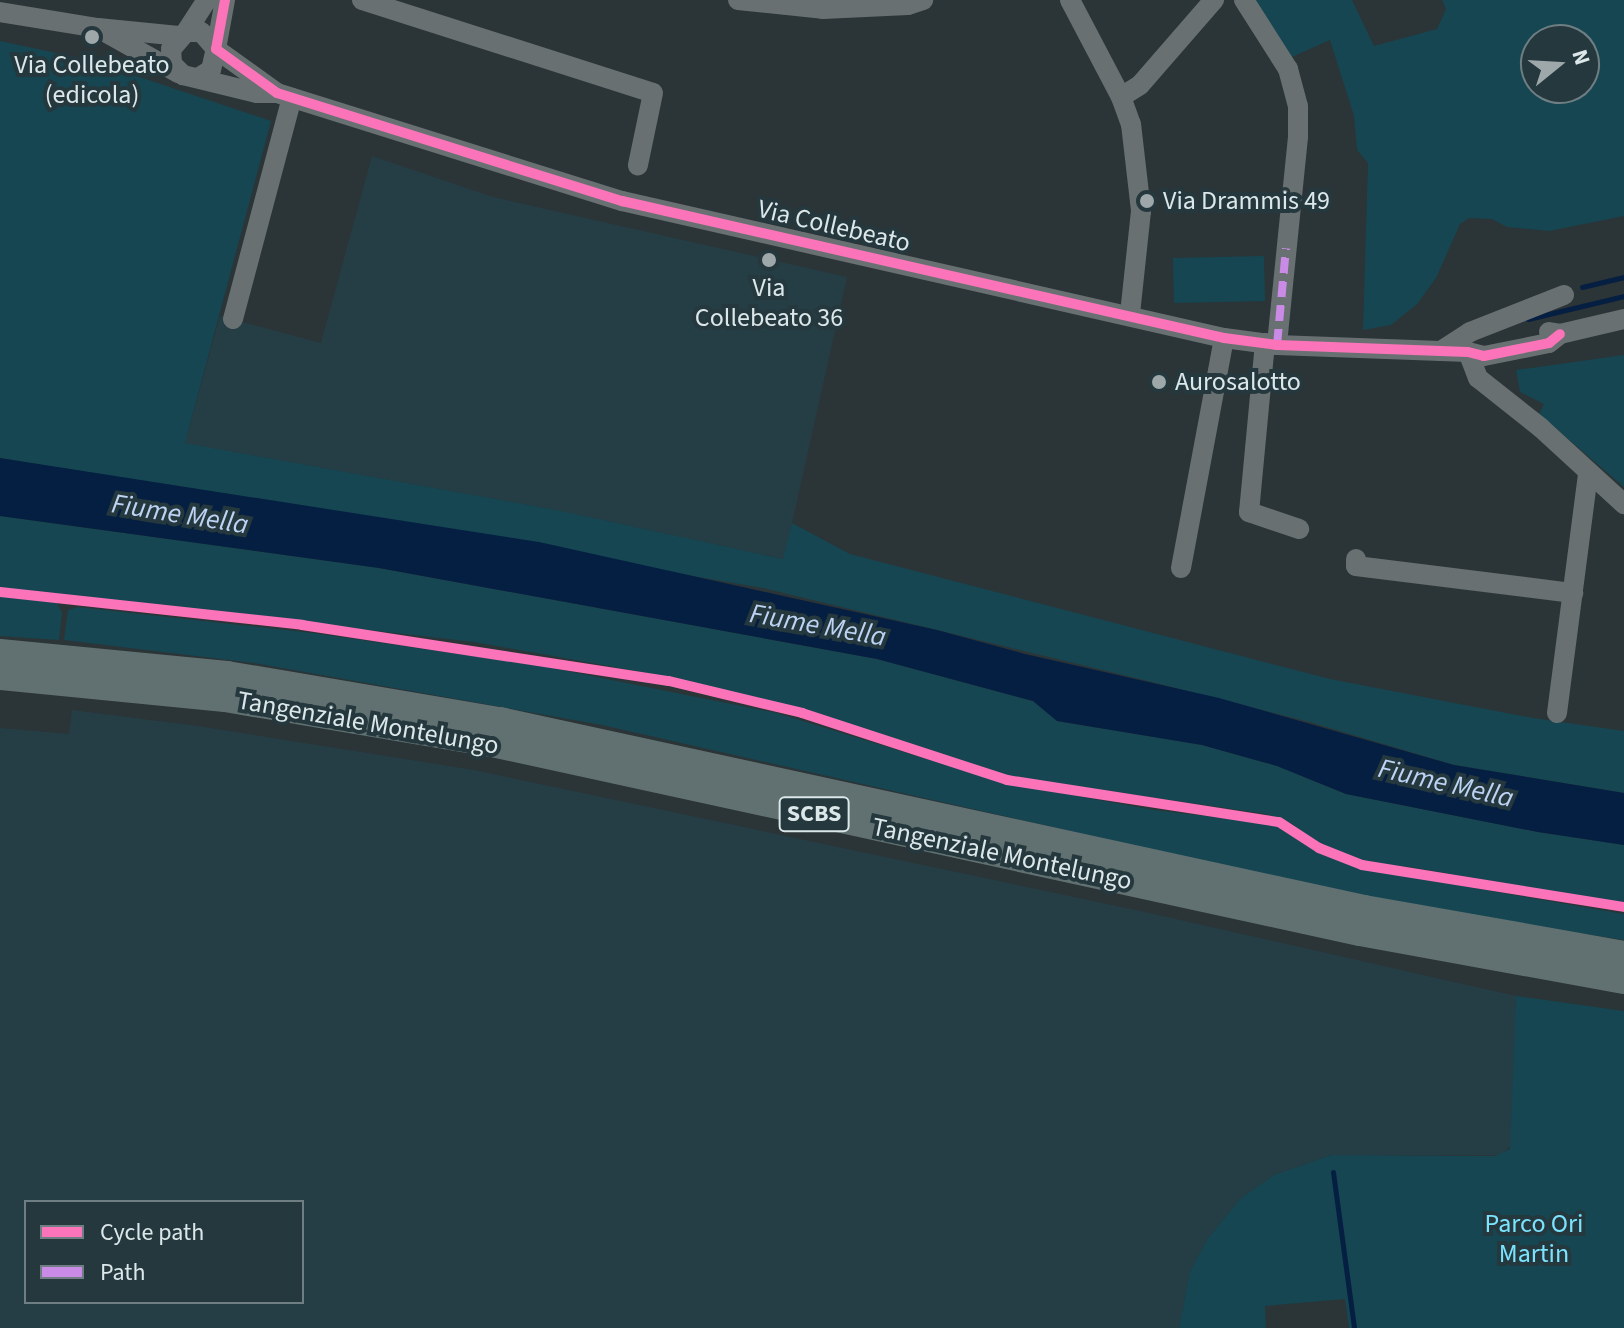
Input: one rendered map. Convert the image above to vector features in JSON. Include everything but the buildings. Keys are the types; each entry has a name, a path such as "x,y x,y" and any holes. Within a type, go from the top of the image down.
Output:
{"highway":[{"name":"Tangenziale Montelungo","path":"0,653 227,675 500,721 1364,909 1624,955"},
{"name":"Tangenziale Montelungo","path":"0,676 225,698 497,744 1360,932 1624,980"}],"street":[{"path":"207,0 182,34 170,57 190,77 211,70 225,0"},
{"path":"362,0 653,93 638,165"},
{"path":"738,0 823,9 908,5 923,0"},
{"path":"1070,0 1121,97 1131,124 1141,211 1130,314"},
{"path":"1121,97 1140,85 1214,0"},
{"path":"1244,0 1288,69 1298,106 1298,137 1286,248 1249,512 1299,529"},
{"name":"Via Collebeato","path":"0,12 98,28 182,34"},
{"name":"Via Collebeato","path":"98,28 190,77 257,93 284,95 622,201 1130,314 1224,338 1271,344 1468,352"},
{"path":"182,34 201,32 216,49"},
{"name":"Via Collebeato","path":"216,49 284,95"},
{"path":"233,319 284,95"},
{"path":"1441,351 1470,332 1564,295"},
{"path":"1624,319 1560,334 1547,332 1482,344 1468,352 1478,378 1541,428 1624,504"},
{"path":"1181,568 1224,338"},
{"path":"1557,713 1588,473"},
{"path":"1356,559 1356,566 1573,593"}],"shaded area":[{"path":"372,156 493,197 847,277 784,559 562,511 185,443 220,316 321,343"},
{"path":"72,710 198,726 474,770 1145,912 1516,996 1513,1143 1501,1155 1331,1155 1274,1175 1241,1198 1208,1238 1190,1271 1179,1328 0,1328 0,728 69,734"}],"green space":[{"path":"1242,0 1352,0 1374,46 1437,29 1446,9 1442,0 1624,0 1624,216 1549,231 1507,227 1492,219 1469,218 1460,224 1436,278 1417,304 1391,325 1363,330 1368,163 1357,150 1354,116 1330,40 1276,64"},
{"path":"0,41 89,60 271,121 185,443 562,511 783,559 792,523 850,554 1330,679 1533,718 1624,731 1624,793 1454,765 1313,723 763,588 0,458"},
{"path":"1264,256 1265,301 1174,303 1173,258"},
{"path":"1624,355 1624,487 1539,414 1544,404 1520,392 1516,370"},
{"path":"0,516 379,568 877,659 1033,701 1057,721 1202,745 1277,766 1346,794 1538,832 1624,845 1624,904 1410,867 1360,862 1312,840 1291,823 1266,814 1012,777 808,710 664,676 474,642 0,588"},
{"path":"0,595 57,603 62,613 59,640 0,636"},
{"path":"78,607 313,633 547,667 777,713 1001,782 1154,810 1275,824 1314,850 1359,868 1624,914 1624,940 1450,913 1269,876 602,725 254,663 64,640 68,610"},
{"name":"Parco Ori Martin","path":"1516,996 1624,1011 1624,1328 1349,1328 1345,1299 1265,1306 1266,1328 1179,1328 1190,1271 1208,1238 1241,1198 1274,1175 1331,1155 1495,1156 1510,1149"}],"water":[{"name":"Fiume Mella","path":"0,458 539,542 937,630 1025,654 1219,698 1454,765 1624,793 1624,845 1538,832 1346,794 1277,766 1202,745 1057,721 1033,701 877,659 379,568 0,516"}],"waterway":[{"path":"1582,287 1624,277"},
{"path":"1528,319 1624,296"},
{"path":"1333,1172 1354,1328"}],"marked path":[{"path":"1277,345 1286,248"}],"cycle path":[{"path":"225,0 216,49 277,93 622,201 1224,338 1277,345 1468,352 1484,356 1549,343 1560,334"},
{"path":"0,592 302,625 669,681 802,713 1007,780 1279,822 1319,848 1362,865 1624,907"}],"place":[{"name":"Via Collebeato (edicola)","path":"92,37"},
{"name":"Via Drammis 49","path":"1147,201"},
{"name":"Via Collebeato 36","path":"769,260"},
{"name":"Aurosalotto","path":"1159,382"}]}
